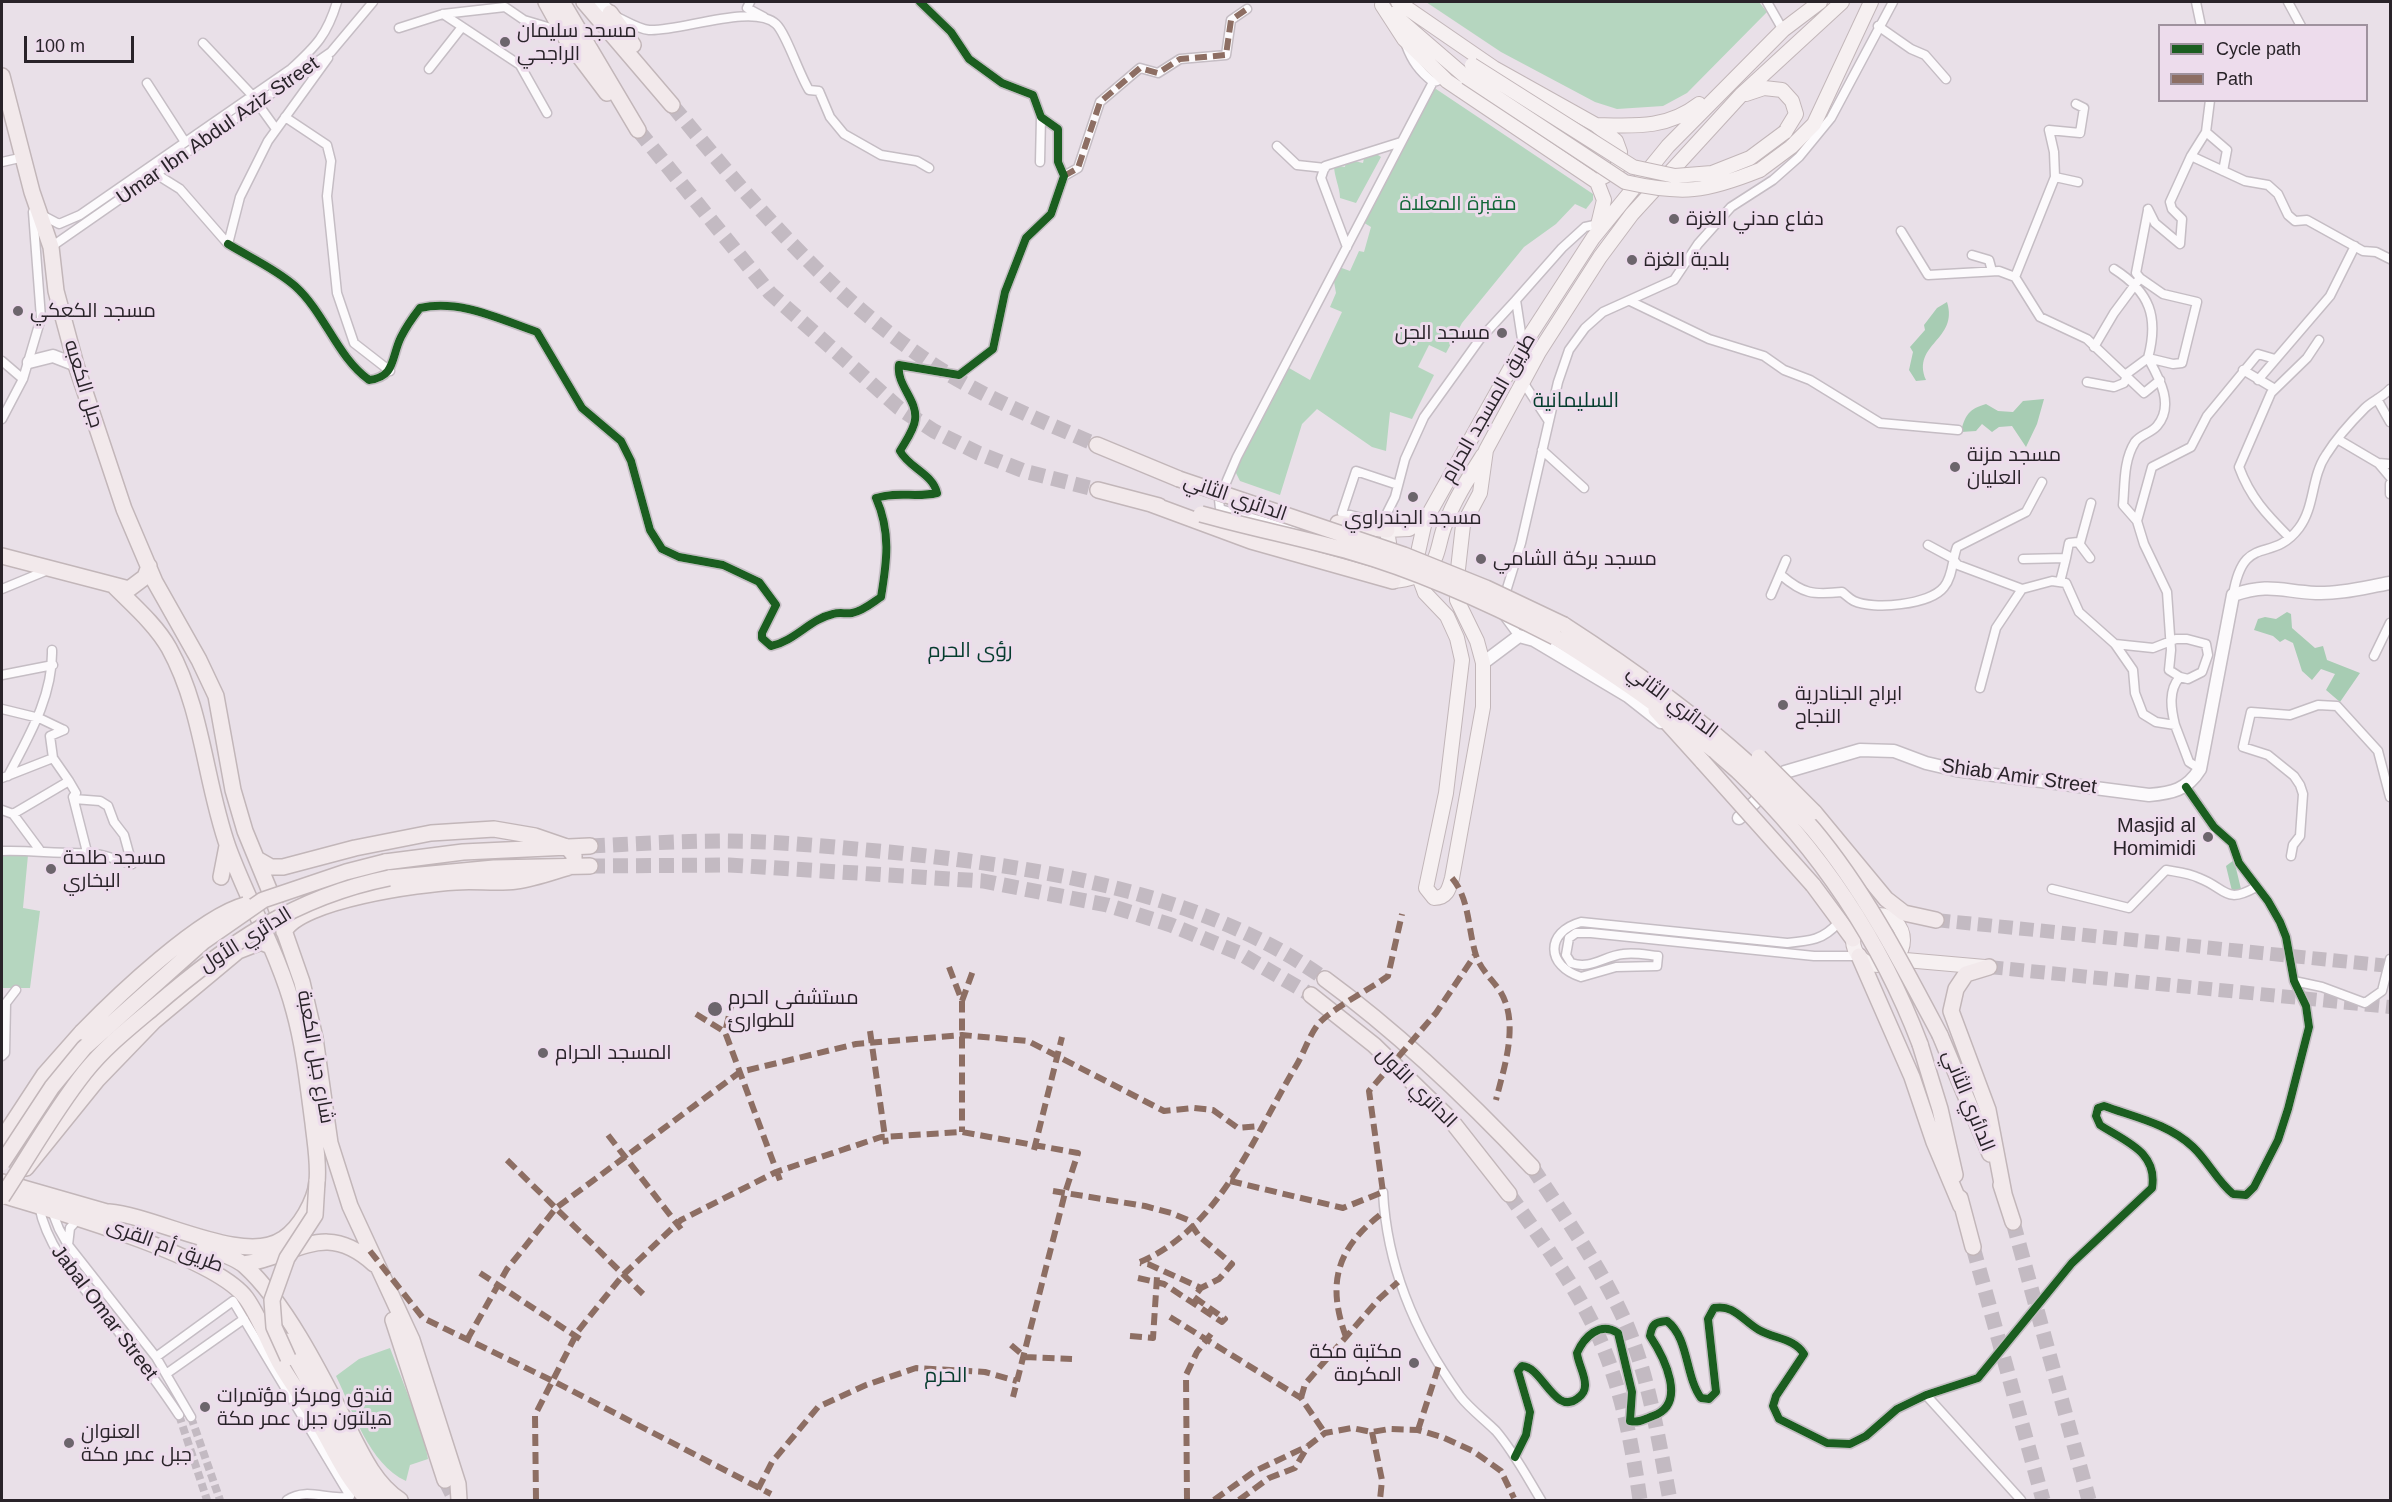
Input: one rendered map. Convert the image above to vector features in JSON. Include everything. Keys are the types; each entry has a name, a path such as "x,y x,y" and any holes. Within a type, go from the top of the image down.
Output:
{"highway":[{"path":"546,2 562,32 592,77 622,107"},
{"path":"562,2 622,107 638,130"},
{"path":"584,2 672,105"},
{"path":"605,7 632,31 654,84"},
{"name":"جبل الكعبه","path":"2,76 32,192 51,248 56,291 76,365 124,508 155,582"},
{"name":"الدائري الثاني","path":"1097,445 1404,555 1486,588 1700,711 1792,807 1831,853 1895,950 1941,1035 1968,1096 2013,1222"},
{"path":"1180,475 1338,523 1384,526"},
{"name":"الدائري الثاني","path":"1098,490 1199,519 1352,552 1559,631 1696,733 1749,764 1845,896 1905,1007 1920,1044 1941,1109 1973,1247"},
{"path":"1199,519 1393,581"},
{"path":"2,556 129,589 145,577 149,566"},
{"name":"شارع جبل الكعبة","path":"155,582 199,660 216,696 233,790 302,982 315,1038 330,1143 350,1206 412,1340 458,1484 459,1500"},
{"name":"شارع جبل الكعبة","path":"115,587 169,648 192,699 227,846 270,946 294,1011 307,1080 317,1181 307,1209 285,1238"},
{"path":"1639,690 1813,885 1838,923 1853,939"},
{"path":"1749,764 1814,812 1886,899 1904,913 1936,920"},
{"path":"257,860 271,867 283,867 355,848 431,833 494,829 535,837 567,847 574,855 574,862 569,867 515,881 458,881 401,887 339,902 290,921 284,932"},
{"path":"221,877 227,846"},
{"name":"الدائري الأول","path":"2,1163 52,1087 84,1048 204,941 263,900 346,872 386,862 464,852 590,846"},
{"name":"الدائري الأول","path":"2,1196 7,1181 103,1050 208,961 257,928 296,908 355,885 389,878 494,868 590,866"},
{"path":"2,1139 44,1075 110,1003 165,957 221,915 263,900"},
{"path":"7,1181 29,1165 97,1080 154,1020 238,951 261,942 270,946"},
{"path":"1859,956 1912,1077 1934,1142 1962,1206"},
{"path":"1989,967 1966,974 1956,988 1952,1011 1974,1065 1988,1110 2004,1194"},
{"name":"الدائري الأول","path":"1324,979 1366,1009 1416,1054 1486,1119 1532,1167"},
{"name":"الدائري الأول","path":"1311,995 1374,1045 1450,1119 1509,1194"},
{"name":"طريق أم القرى","path":"7,1181 109,1212 177,1236 244,1264 267,1290 314,1362 364,1459 382,1484 400,1500"},
{"path":"306,1400 274,1327 272,1300 287,1258 315,1215 317,1181"},
{"name":"طريق أم القرى","path":"2,1196 142,1234 196,1253 243,1276 255,1287 365,1481 384,1500"},
{"name":"طريق أم القرى","path":"109,1212 149,1219 237,1247 262,1247 285,1238"},
{"name":"طريق أم القرى","path":"75,1217 193,1261 232,1282 246,1299 283,1368 306,1400 348,1476 368,1500"},
{"name":"طريق أم القرى","path":"244,1264 269,1260 311,1242 339,1243 359,1251"},
{"path":"359,1251 380,1269"},
{"path":"359,1251 378,1278 406,1354 445,1480"}],"main road":[{"path":"1397,2 1469,71 1633,167 1675,176 1712,173 1750,158 1793,124 1796,114 1792,101 1782,90 1764,88 1741,95"},
{"path":"1397,2 1494,68 1596,125 1616,141 1620,152 1617,169 1604,177 1583,171"},
{"name":"طريق المسجد الحرام","path":"1820,2 1783,30 1668,146 1593,238 1524,346 1428,516 1418,543 1415,566 1425,593 1447,616 1457,638 1461,660 1446,794 1426,888 1434,898 1441,898 1448,893 1452,878 1483,707 1483,663 1477,641 1457,600 1463,525 1480,493 1486,450 1523,382 1600,258 1632,214 1741,95 1842,2"},
{"path":"1380,3 1469,71 1625,182 1653,188 1688,191 1720,186 1760,170 1791,147 1814,124 1870,2"},
{"path":"1380,3 1404,39 1447,81 1597,182 1603,192 1603,213 1593,238"},
{"path":"1596,125 1641,126 1666,123 1688,113 1731,81"},
{"path":"1393,581 1408,579 1427,570 1435,559 1444,526 1458,494 1486,450"},
{"path":"1367,574 1379,567 1386,555 1389,543 1384,526 1409,528 1428,516 1429,524 1434,529 1444,526"},
{"path":"1393,581 1425,593"},
{"path":"1892,919 1902,931 1903,939 1899,953 1894,959 1880,965 1865,961 1859,956 1853,939 1858,925 1870,916 1936,920"},
{"path":"1894,959 1989,967"}],"street":[{"name":"Umar Ibn Abdul Aziz Street","path":"39,213 59,225 66,223 251,94 291,69 318,45 329,27 337,2"},
{"name":"Umar Ibn Abdul Aziz Street","path":"51,248 331,52 373,2"},
{"path":"469,2 478,8"},
{"path":"750,2 747,8 777,25 800,76 809,90 819,92 830,117 844,134 881,155 917,161 930,168"},
{"path":"920,2 951,32 969,59 1002,83 1033,95 1041,117 1040,162"},
{"path":"1767,2 1783,30"},
{"path":"1675,733 1628,696 1534,640 1519,636 1503,615 1501,605 1521,543 1548,420 1569,350 1585,328 1603,312 1674,280 1698,244 1731,207 1773,180 1799,157 1831,118 1878,26 1893,2"},
{"path":"2196,2 2201,24"},
{"path":"2288,2 2300,24"},
{"path":"399,28 443,14 478,8 505,7 524,20 562,32"},
{"path":"156,174 180,189 228,244 295,286 333,335 354,370 369,380 381,379 390,371 400,338 420,308 440,303 471,309 537,332 582,408 621,441 631,461 650,530 662,549 679,557 723,565 759,582 770,594 776,605 762,633 762,638 771,646 785,643 819,620 834,614 852,613 866,608 881,597 888,546 885,518 876,498 892,493 927,495 937,493 935,484 904,458 900,451 916,419 912,402 897,375 899,365 959,375 993,349 1005,292 1026,238 1051,214 1064,176 1078,168 1101,102 1140,68 1158,73 1180,59 1226,55 1231,20 1246,9"},
{"path":"443,14 520,65 547,113"},
{"path":"632,31 666,29 729,18 764,17"},
{"path":"1878,26 1911,49 1925,55 1946,79"},
{"path":"429,69 462,27"},
{"path":"1404,39 1413,61 1433,82"},
{"path":"203,43 251,94"},
{"path":"228,244 240,197 276,129 331,52"},
{"path":"1433,82 1447,81"},
{"path":"1386,555 1220,509 1219,499 1237,457 1433,82"},
{"path":"147,83 185,142"},
{"path":"2115,644 2153,648 2170,642 2187,639 2206,644 2208,655 2202,672 2188,679 2169,670 2170,642 2167,592 2144,544 2138,521 2123,505 2125,470 2136,440 2157,428 2163,416 2166,398 2160,380 2148,358 2154,321 2136,273 2148,209 2155,223 2180,244 2182,219 2170,202 2191,156 2206,132 2210,102"},
{"path":"258,104 276,129"},
{"path":"2015,277 2055,177 2054,152 2049,130 2080,133 2084,108 2076,104"},
{"path":"285,117 327,145 331,161 327,196 338,293 354,343 390,371"},
{"path":"1041,117 1058,129 1058,162 1064,176"},
{"path":"2206,132 2227,150 2223,171"},
{"path":"1277,146 1297,165 1324,168 1401,142"},
{"path":"2191,156 2245,181 2268,185 2278,194 2288,215 2295,220 2307,220 2323,231 2355,246 2391,259"},
{"path":"2,162 24,157"},
{"path":"1324,168 1321,178 1347,247"},
{"path":"2055,177 2078,182"},
{"path":"3,414 23,379 41,318 32,192"},
{"path":"1398,485 1356,471 1342,513 1384,526 1398,485 1405,459 1424,417 1480,339 1562,248 1585,227 1599,224"},
{"path":"1901,231 1928,274 1999,271 2015,277 2040,317 2087,339 2144,393 2160,380"},
{"path":"2258,380 2330,296 2355,246"},
{"path":"1972,255 1989,260 1992,271"},
{"path":"2114,269 2163,294 2197,302 2182,363 2173,364 2148,358"},
{"path":"2094,347 2114,313 2138,281"},
{"path":"1516,300 1524,346"},
{"path":"1630,301 1709,339 1764,356 1784,370 1810,380 1880,423 1958,430"},
{"path":"2289,537 2259,507 2247,489 2240,467 2276,388 2307,358 2319,340"},
{"path":"2138,521 2152,467 2191,447 2207,416 2258,354 2275,359"},
{"path":"29,362 53,356 76,365"},
{"path":"2087,382 2114,387 2124,383 2126,376 2148,358"},
{"path":"2,361 23,379"},
{"path":"2244,370 2258,380 2276,388"},
{"path":"1523,382 1548,420"},
{"path":"1515,1457 1530,1421 1530,1412 1518,1371 1522,1366 1533,1369 1557,1398 1576,1400 1582,1394 1585,1384 1578,1363 1580,1345 1590,1334 1603,1328 1611,1328 1618,1333 1632,1392 1630,1421 1636,1422 1662,1413 1671,1404 1672,1392 1661,1353 1650,1336 1651,1327 1657,1322 1667,1321 1676,1328 1695,1389 1701,1398 1709,1399 1716,1392 1708,1319 1714,1308 1722,1306 1735,1311 1759,1330 1798,1345 1804,1354 1776,1396 1773,1406 1779,1419 1827,1443 1850,1444 1866,1436 1897,1409 1926,1395 1978,1378 2072,1263 2152,1188 2155,1173 2149,1157 2100,1125 2096,1116 2098,1108 2104,1106 2159,1125 2180,1136 2195,1149 2233,1194 2246,1195 2254,1187 2278,1140 2303,1058 2309,1027 2306,1006 2294,981 2286,937 2268,901 2239,863 2232,843 2214,827 2186,788 2200,770 2237,571 2248,556 2276,546 2299,529 2310,508 2314,480 2325,455 2365,408 2391,389"},
{"path":"2377,399 2391,422"},
{"path":"2339,440 2378,463 2391,477"},
{"path":"1542,450 1584,488"},
{"path":"2378,463 2391,464"},
{"path":"1781,575 1799,590 1823,594 1842,592 1855,601 1878,605 1906,603 1929,598 1944,588 1951,572 1952,558 1957,547 2026,512 2042,482"},
{"path":"2391,484 2391,494"},
{"path":"2090,558 2080,543 2091,503"},
{"path":"2060,582 2069,543 2080,543"},
{"path":"1928,545 1952,558 1958,565 2022,589 2052,581 2066,583 2079,612 2115,644 2133,670 2135,693 2143,714 2156,722 2175,725"},
{"path":"2024,560 2066,558"},
{"path":"1771,595 1786,560"},
{"path":"2,589 49,570"},
{"path":"2233,595 2264,587 2315,593 2391,584"},
{"path":"1980,688 1996,627 2022,589"},
{"path":"2374,656 2391,623"},
{"path":"1483,663 1519,636"},
{"path":"5,777 39,718 53,665 52,650"},
{"path":"2,675 53,665"},
{"path":"2180,677 2172,693 2171,710 2189,762 2200,770"},
{"path":"2291,856 2293,845 2300,836 2303,794 2294,776 2268,755 2243,747 2251,712 2290,715 2318,705 2337,706 2378,751 2391,797"},
{"path":"2,709 39,718 64,730 50,736 53,758 76,793 74,799 87,852"},
{"name":"Shiab Amir Street","path":"1739,818 1785,772 1833,756 1860,750 1894,751 1926,763 1956,770 2149,795 2168,794 2186,788"},
{"path":"5,777 53,758"},
{"path":"14,814 69,781"},
{"path":"2,851 39,849 62,854 87,852 132,864 124,835 114,822 108,806 100,801 74,799"},
{"path":"2,810 14,814 39,849"},
{"path":"2052,889 2129,908 2166,870 2202,878 2226,895 2241,896 2256,887"},
{"path":"1838,923 1826,936 1815,941 1787,943 1581,922 1566,926 1555,944 1554,956 1560,966 1581,977 1616,967 1657,966 1658,956 1626,953 1609,956 1588,966 1571,963 1566,955 1569,938 1576,933 1591,933 1814,956 1859,956"},
{"path":"2294,981 2322,987 2365,1003 2382,991 2391,959"},
{"path":"2,1056 5,1053 6,1003 16,990"},
{"path":"1383,1192 1384,1212 1398,1282 1420,1334 1461,1398 1496,1432 1515,1457 1541,1500"},
{"path":"45,1208 68,1245"},
{"name":"Jabal Omar Street","path":"45,1208 41,1220 58,1254 150,1372 179,1415"},
{"name":"Jabal Omar Street","path":"75,1217 70,1228 68,1245 159,1361 191,1417"},
{"path":"150,1372 159,1361 233,1301 350,1496 343,1498 314,1493 293,1496 287,1500"},
{"path":"166,1374 243,1319"},
{"path":"1926,1395 2021,1500"}],"green space":[{"path":"1426,2 1759,2 1767,12 1687,93 1663,106 1617,109 1595,102 1501,52"},
{"name":"مقبرة المعلاة","path":"1436,89 1593,194 1593,200 1586,209 1575,204 1556,224 1524,247 1462,323 1446,353 1429,345 1418,367 1434,375 1412,419 1390,412 1386,451 1372,447 1317,409 1302,424 1280,495 1240,481 1235,471 1289,368 1310,380 1342,312 1330,307 1336,293 1333,276 1339,267 1350,271 1359,251 1364,252 1371,227 1361,221 1428,92"},
{"name":"مقبرة المعلاة","path":"1375,153 1381,157 1356,203 1340,198 1334,165 1345,167 1346,159 1363,163 1365,154 1372,156"},
{"path":"1947,302 1949,315 1947,325 1925,358 1923,368 1926,380 1916,381 1909,370 1913,352 1910,347 1925,330 1924,325 1937,308"},
{"path":"2044,399 2037,424 2026,447 2012,426 1999,427 1992,432 1982,424 1976,431 1961,432 1969,414 1980,406 1986,404 1998,411 2013,412 2023,401"},
{"path":"2287,612 2291,614 2292,628 2315,648 2323,646 2327,660 2360,673 2340,702 2326,690 2335,674 2321,669 2312,680 2302,671 2293,643 2285,639 2280,642 2273,636 2254,630 2258,619 2265,617 2276,619"},
{"path":"2,854 28,855 23,908 40,911 30,988 2,988"},
{"path":"2234,860 2241,889 2232,891 2226,866"},
{"path":"390,1348 423,1434 428,1459 410,1465 406,1481 393,1473 372,1450 336,1376 359,1359"}],"tunnel":[{"path":"672,105 794,246 862,311 898,340 937,367 975,389 1097,445"},
{"path":"638,130 770,293 899,408 934,431 978,453 1024,471 1098,490"},
{"path":"590,846 705,841 785,843 944,858 1059,875 1172,904 1226,924 1278,949 1325,979"},
{"path":"590,866 729,865 983,881 1107,905 1171,925 1239,953 1311,995"},
{"path":"1936,920 2390,966"},
{"path":"1989,967 2390,1007"},
{"path":"1532,1167 1596,1265 1628,1328 1648,1391 1670,1500"},
{"path":"1509,1194 1567,1279 1597,1333 1619,1394 1640,1500"},
{"path":"2013,1222 2089,1500"},
{"path":"1973,1247 2043,1500"},
{"path":"179,1415 207,1500"},
{"path":"191,1417 220,1500"},
{"path":"445,1480 455,1500"}],"marked path":[{"path":"1064,176 1078,168 1100,102 1140,68 1158,73 1180,59 1226,55 1231,20 1247,9"},
{"path":"1452,878 1462,894 1477,958 1500,991 1509,1017 1510,1031 1506,1059 1496,1100"},
{"path":"1140,1262 1168,1247 1192,1227 1213,1204 1249,1150 1320,1022 1334,1010 1388,976 1402,914"},
{"path":"1230,1181 1343,1208 1383,1192 1369,1091 1436,1013 1475,955"},
{"path":"949,967 962,1001 962,1132"},
{"path":"962,1001 974,968"},
{"path":"733,999 725,1032 781,1183"},
{"path":"696,1014 725,1032"},
{"path":"870,1031 886,1144"},
{"path":"467,1340 507,1269 556,1208 740,1072 856,1044 962,1035 1028,1041 1164,1111 1194,1108 1213,1110 1238,1128 1260,1126"},
{"path":"1034,1150 1062,1037"},
{"path":"536,1500 535,1415 578,1331 623,1275 681,1220 776,1172 881,1137 962,1132 1078,1153 1065,1193 1013,1397"},
{"path":"608,1135 681,1229"},
{"path":"507,1160 643,1294"},
{"path":"1053,1191 1145,1206 1171,1213 1188,1220 1199,1236 1232,1264 1219,1279 1201,1288 1148,1264 1140,1263"},
{"path":"1346,1337 1337,1299 1340,1267 1355,1239 1384,1212"},
{"path":"370,1251 423,1318 553,1381 771,1494"},
{"path":"480,1273 580,1339"},
{"path":"1130,1336 1153,1338 1157,1277"},
{"path":"1138,1278 1164,1284 1222,1322 1225,1319 1194,1297 1201,1288"},
{"path":"1301,1398 1305,1384 1379,1299 1398,1282"},
{"path":"1170,1317 1301,1398 1325,1433"},
{"path":"1187,1500 1186,1375 1197,1352 1211,1334"},
{"path":"1011,1345 1025,1357 1072,1359"},
{"path":"1418,1430 1439,1365"},
{"path":"758,1489 772,1462 818,1407 866,1385 916,1368 985,1372 1017,1381"},
{"path":"1214,1500 1255,1471 1308,1446 1325,1433 1352,1428 1372,1432 1389,1429 1418,1430 1442,1437 1473,1451 1501,1471 1514,1498"},
{"path":"1372,1432 1382,1480 1380,1500"},
{"path":"1239,1500 1269,1478 1295,1468 1308,1446"}],"cycle path":[{"path":"228,244 295,286 315,309 348,359 369,380 384,375 388,370 401,337 420,308 435,306 465,308 537,332 582,408 621,441 631,461 650,530 662,549 679,557 723,565 759,582 776,605 762,633 762,638 771,646 780,643 817,620 835,613 856,612 881,597 885,571 886,535 876,498 937,493 931,481 900,451 913,428 915,413 901,379 899,365 959,375 993,349 1005,292 1026,238 1051,214 1064,176 1058,162 1058,129 1041,117 1033,95 1002,83 969,59 951,32 920,2"},
{"path":"1515,1457 1526,1435 1530,1412 1518,1371 1522,1366 1529,1368 1562,1401 1570,1402 1578,1398 1584,1391 1585,1382 1577,1353 1588,1336 1599,1330 1605,1329 1618,1333 1632,1392 1630,1421 1639,1421 1653,1416 1663,1410 1669,1401 1670,1379 1650,1336 1653,1326 1660,1322 1667,1321 1674,1328 1683,1347 1696,1389 1701,1398 1709,1399 1716,1392 1708,1319 1714,1308 1727,1308 1759,1330 1790,1342 1800,1349 1804,1354 1776,1396 1773,1406 1779,1419 1827,1443 1850,1444 1866,1436 1897,1409 1926,1395 1978,1378 2072,1263 2152,1188 2153,1176 2145,1157 2138,1149 2100,1125 2096,1116 2098,1108 2104,1106 2173,1132 2193,1147 2233,1194 2246,1195 2254,1187 2278,1140 2288,1109 2309,1027 2306,1006 2294,981 2286,937 2280,922 2268,901 2239,863 2232,843 2214,827 2186,787"}],"place":[{"name":"مسجد سليمان الراجحي","path":"505,42"},
{"name":"دفاع مدني الغزة","path":"1674,219"},
{"name":"بلدية الغزة","path":"1632,260"},
{"name":"مسجد الكعكي","path":"18,311"},
{"name":"مسجد الجن","path":"1502,333"},
{"name":"مسجد مزنة العليان","path":"1955,467"},
{"name":"مسجد الجندراوي","path":"1413,497"},
{"name":"مسجد بركة الشامي","path":"1481,559"},
{"name":"ابراج الجنادرية النجاح","path":"1783,705"},
{"name":"Masjid al Homimidi","path":"2208,837"},
{"name":"مسجد طلحة البخاري","path":"51,869"},
{"name":"مستشفى الحرم للطوارئ","path":"715,1009"},
{"name":"المسجد الحرام","path":"543,1053"},
{"name":"مكتبة مكة المكرمة","path":"1414,1363"},
{"name":"فندق ومركز مؤتمرات هيلتون جبل عمر مكة","path":"205,1407"},
{"name":"العنوان جبل عمر مكة","path":"69,1443"}],"district":[{"name":"السليمانية","path":"1576,401"},
{"name":"رؤى الحرم","path":"970,651"},
{"name":"الحرم","path":"946,1376"}]}
